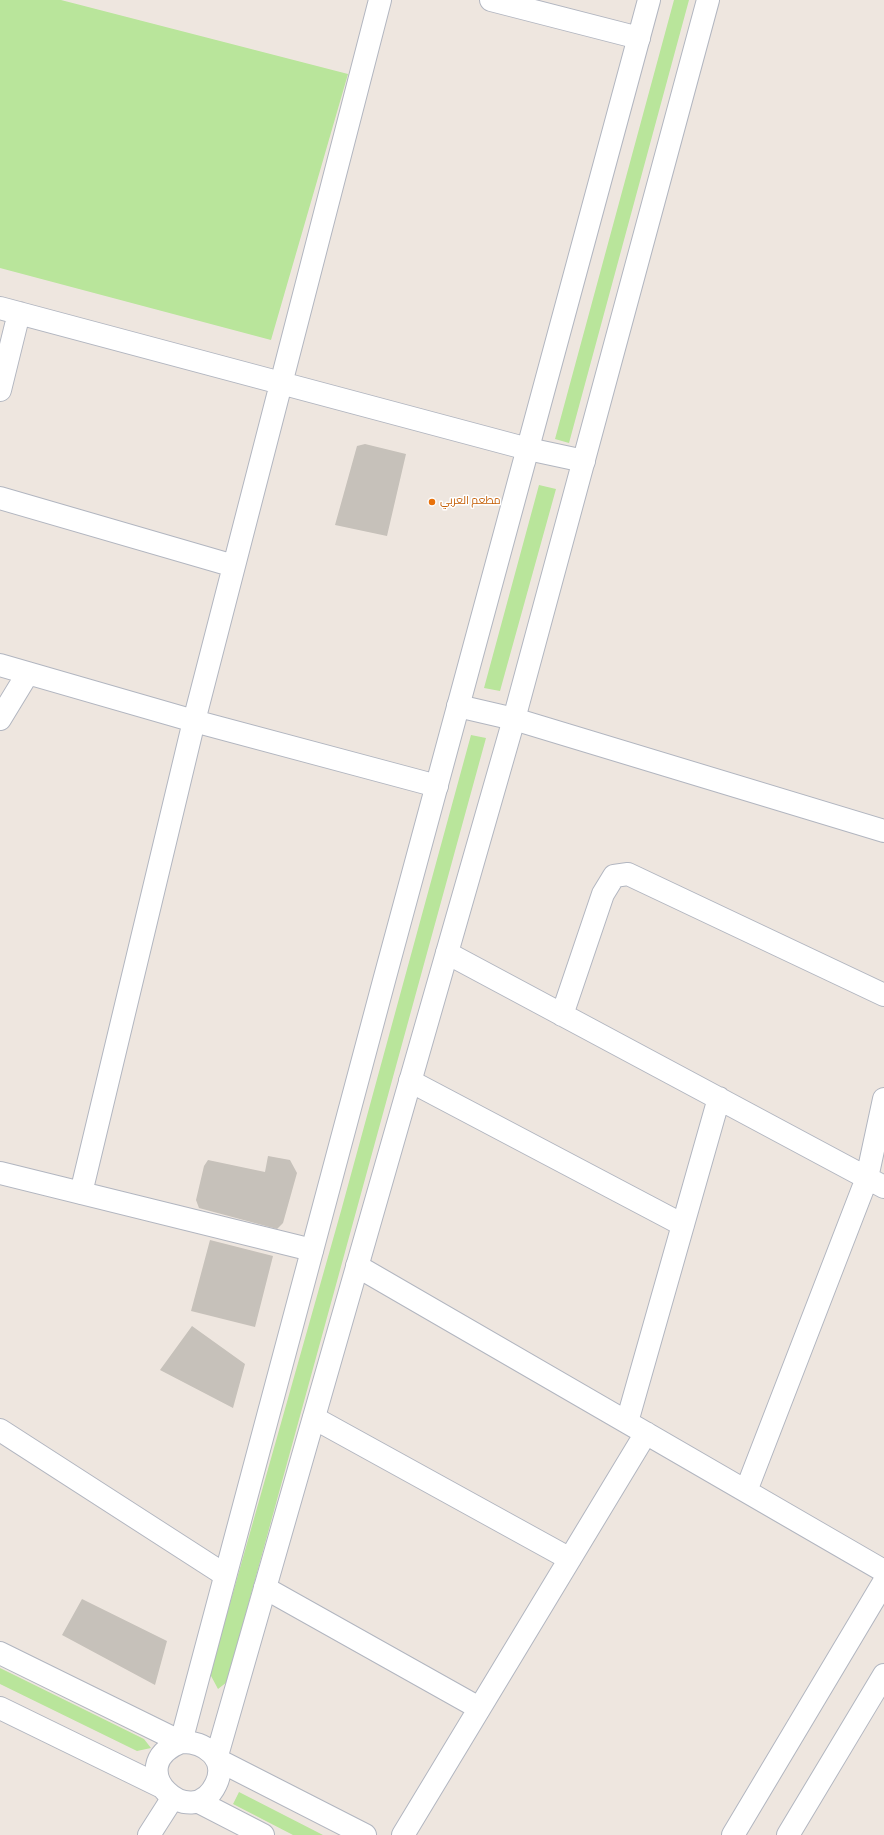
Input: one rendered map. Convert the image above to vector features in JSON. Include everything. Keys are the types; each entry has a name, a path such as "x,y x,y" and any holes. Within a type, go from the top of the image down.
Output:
{"street":[{"path":"81,1193 194,720 380,0"},
{"path":"492,0 639,38"},
{"path":"181,1742 436,786 649,0"},
{"path":"216,1759 514,719 708,0"},
{"path":"0,390 9,310 528,449 584,461"},
{"path":"0,498 234,566"},
{"path":"0,665 436,786"},
{"path":"0,719 28,673"},
{"path":"458,706 514,719 884,831"},
{"path":"562,1015 603,894 614,876 628,874 884,995"},
{"path":"447,953 875,1183"},
{"path":"410,1081 683,1225"},
{"path":"627,1422 719,1098"},
{"path":"746,1491 875,1183 884,1099"},
{"path":"0,1173 312,1250"},
{"path":"358,1266 884,1571"},
{"path":"314,1418 570,1558"},
{"path":"0,1430 225,1575"},
{"path":"403,1835 646,1433"},
{"path":"733,1835 884,1582"},
{"path":"265,1588 479,1708"},
{"path":"0,1653 181,1742"},
{"path":"788,1835 884,1675"},
{"path":"0,1708 181,1802 199,1802 263,1835"},
{"path":"166,1793 157,1777 157,1768 165,1752 172,1746 181,1742 201,1744 210,1751 216,1759 219,1769 218,1780 214,1789 208,1796 199,1802"},
{"path":"216,1759 366,1835"},
{"path":"149,1835 166,1793"}],"green space":[{"path":"0,0 61,0 348,74 271,340 0,268"},
{"path":"674,0 689,0 569,443 555,439"},
{"path":"539,485 556,489 500,691 484,688"},
{"path":"471,735 486,738 227,1682 218,1689 210,1674 341,1211"},
{"path":"0,1668 144,1739 151,1748 137,1751 0,1684"},
{"path":"239,1792 323,1835 293,1835 233,1804"}],"building":[{"path":"365,444 406,454 387,536 335,525 357,446"},
{"path":"268,1156 290,1160 297,1173 283,1223 277,1229 199,1208 196,1200 204,1166 208,1160 265,1172"},
{"path":"210,1240 273,1256 255,1327 191,1311"},
{"path":"192,1326 245,1364 233,1408 160,1370"},
{"path":"82,1599 167,1641 155,1685 62,1635"}],"place":[{"name":"مطعم العربي","path":"432,502"}]}
